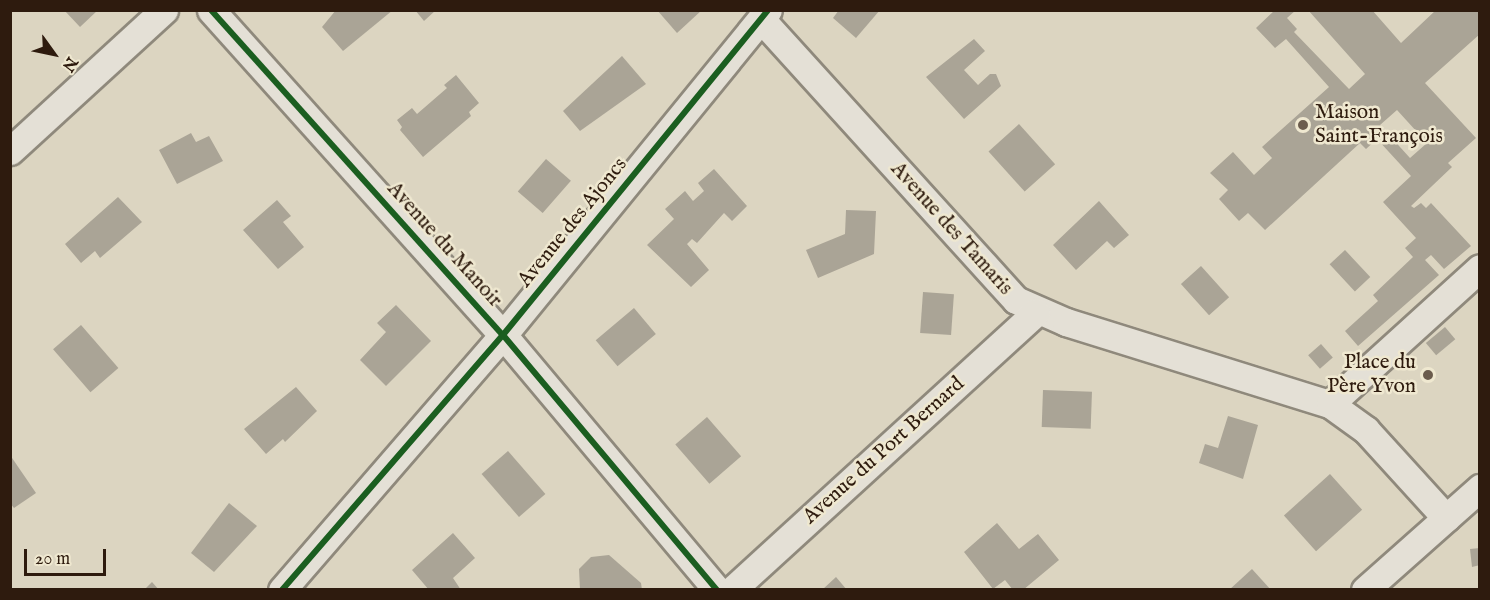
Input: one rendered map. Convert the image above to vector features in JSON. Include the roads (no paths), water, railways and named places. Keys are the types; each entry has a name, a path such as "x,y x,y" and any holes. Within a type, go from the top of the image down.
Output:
{"street":[{"path":"10,151 164,10"},
{"name":"Avenue du Manoir","path":"211,10 503,335 717,590"},
{"name":"Avenue des Ajoncs","path":"282,590 503,335 765,15"},
{"name":"Avenue des Tamaris","path":"765,15 1016,300 1036,312 1330,404"},
{"path":"1446,518 1366,430 1330,404 1479,268"},
{"name":"Avenue du Port Bernard","path":"732,590 1036,312"},
{"path":"1365,590 1479,488"}],"place":[{"name":"Maison Saint-François","path":"1303,125"},
{"name":"Place du Père Yvon","path":"1428,375"}]}
